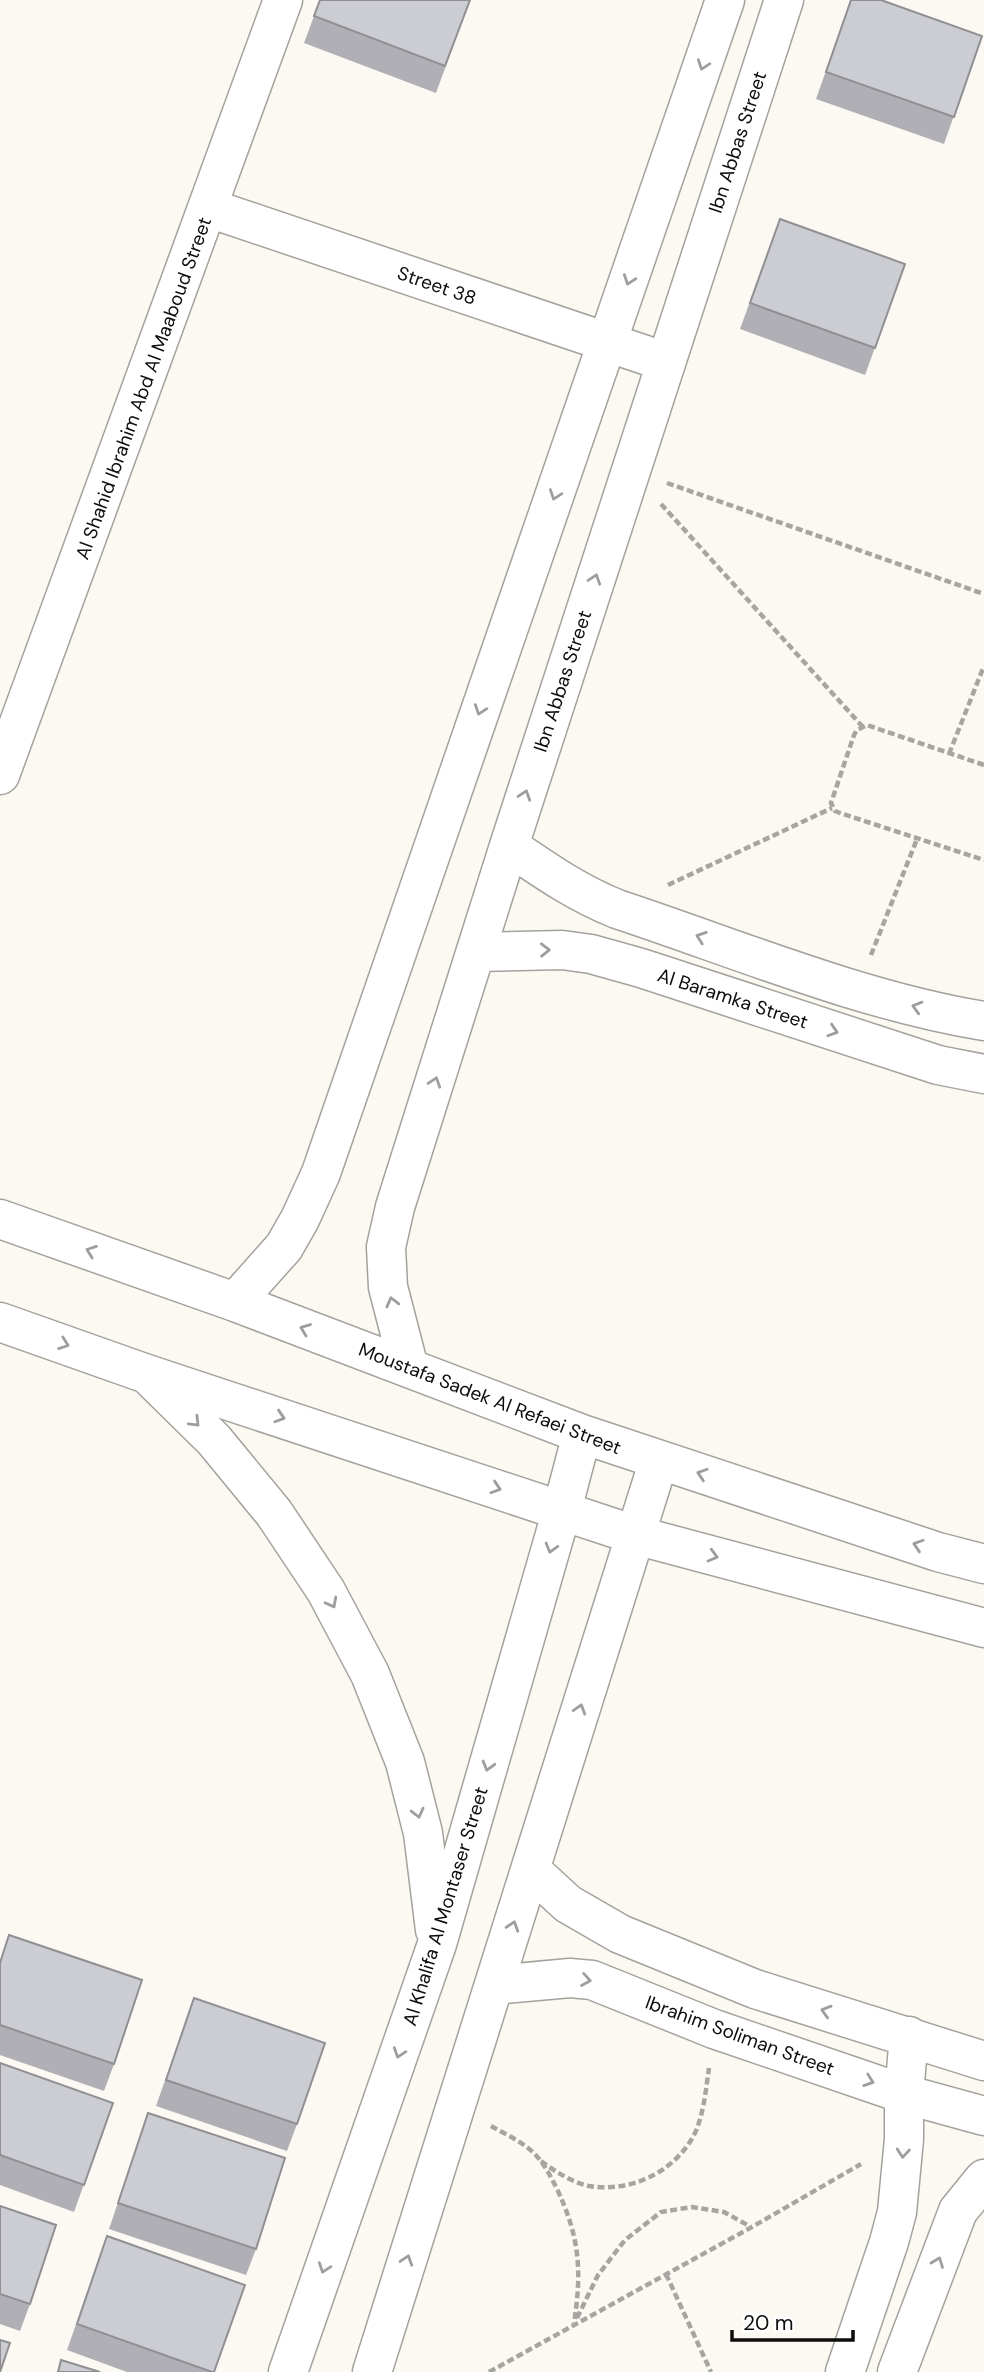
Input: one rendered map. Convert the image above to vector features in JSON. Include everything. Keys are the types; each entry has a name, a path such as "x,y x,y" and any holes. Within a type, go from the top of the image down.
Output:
{"street":[{"name":"Al Shahid Ibrahim Abd Al Maaboud Street","path":"0,775 283,0"},
{"path":"235,1302 284,1247 321,1173 725,0"},
{"name":"Ibn Abbas Street","path":"409,1368 388,1287 386,1247 396,1207 509,846 784,0"},
{"name":"Street 38","path":"209,208 666,362"},
{"path":"509,846 562,883 617,909 856,990 944,1014 984,1021"},
{"name":"Al Baramka Street","path":"476,952 562,950 591,954 938,1065 984,1074"},
{"name":"Moustafa Sadek Al Refaei Street","path":"0,1219 235,1302 582,1434 938,1552 984,1564"},
{"path":"0,1322 147,1374 635,1535 984,1628"},
{"path":"147,1374 214,1440 274,1513 326,1591 370,1674 405,1762 423,1833 437,1944"},
{"name":"Al Khalifa Al Montaser Street","path":"288,2372 437,1944 582,1434"},
{"path":"372,2372 659,1460"},
{"path":"531,1870 568,1904 620,1934 755,1989 984,2061"},
{"name":"Ibrahim Soliman Street","path":"494,1985 570,1978 592,1980 714,2029 904,2094 984,2116"},
{"path":"845,2372 897,2212 909,2036"},
{"path":"897,2372 958,2211 984,2179"},
{"path":"870,2300 918,2315"}],"path":[{"path":"630,470 984,594"},
{"path":"630,470 862,726"},
{"path":"949,754 984,666"},
{"path":"832,808 832,798 854,735 862,726 867,725 984,765"},
{"path":"832,808 840,813 984,860"},
{"path":"617,909 832,808"},
{"path":"856,990 917,838"},
{"path":"456,2105 529,2148 541,2161 563,2176 587,2185 613,2188 639,2182 662,2171 681,2154 695,2131 703,2107 714,2029"},
{"path":"489,2372 752,2227 904,2138"},
{"path":"541,2161 568,2212 578,2249 579,2287 574,2325"},
{"path":"574,2325 598,2275 625,2240 661,2213 692,2207 724,2212 752,2227"},
{"path":"666,2274 711,2372"}],"building":[{"path":"320,0 470,0 445,66 314,16"},
{"path":"851,0 881,0 982,36 954,117 826,72"},
{"path":"780,219 905,264 875,348 750,303"},
{"path":"9,1935 142,1980 114,2064 0,2025 0,1963"},
{"path":"194,1998 325,2043 297,2124 166,2080"},
{"path":"0,2063 113,2103 84,2185 0,2155"},
{"path":"148,2113 285,2158 256,2249 118,2203"},
{"path":"0,2206 56,2225 30,2304 0,2294"},
{"path":"107,2236 245,2285 214,2372 77,2324"},
{"path":"0,2340 10,2343 0,2372"},
{"path":"61,2360 100,2372 58,2372"}]}
